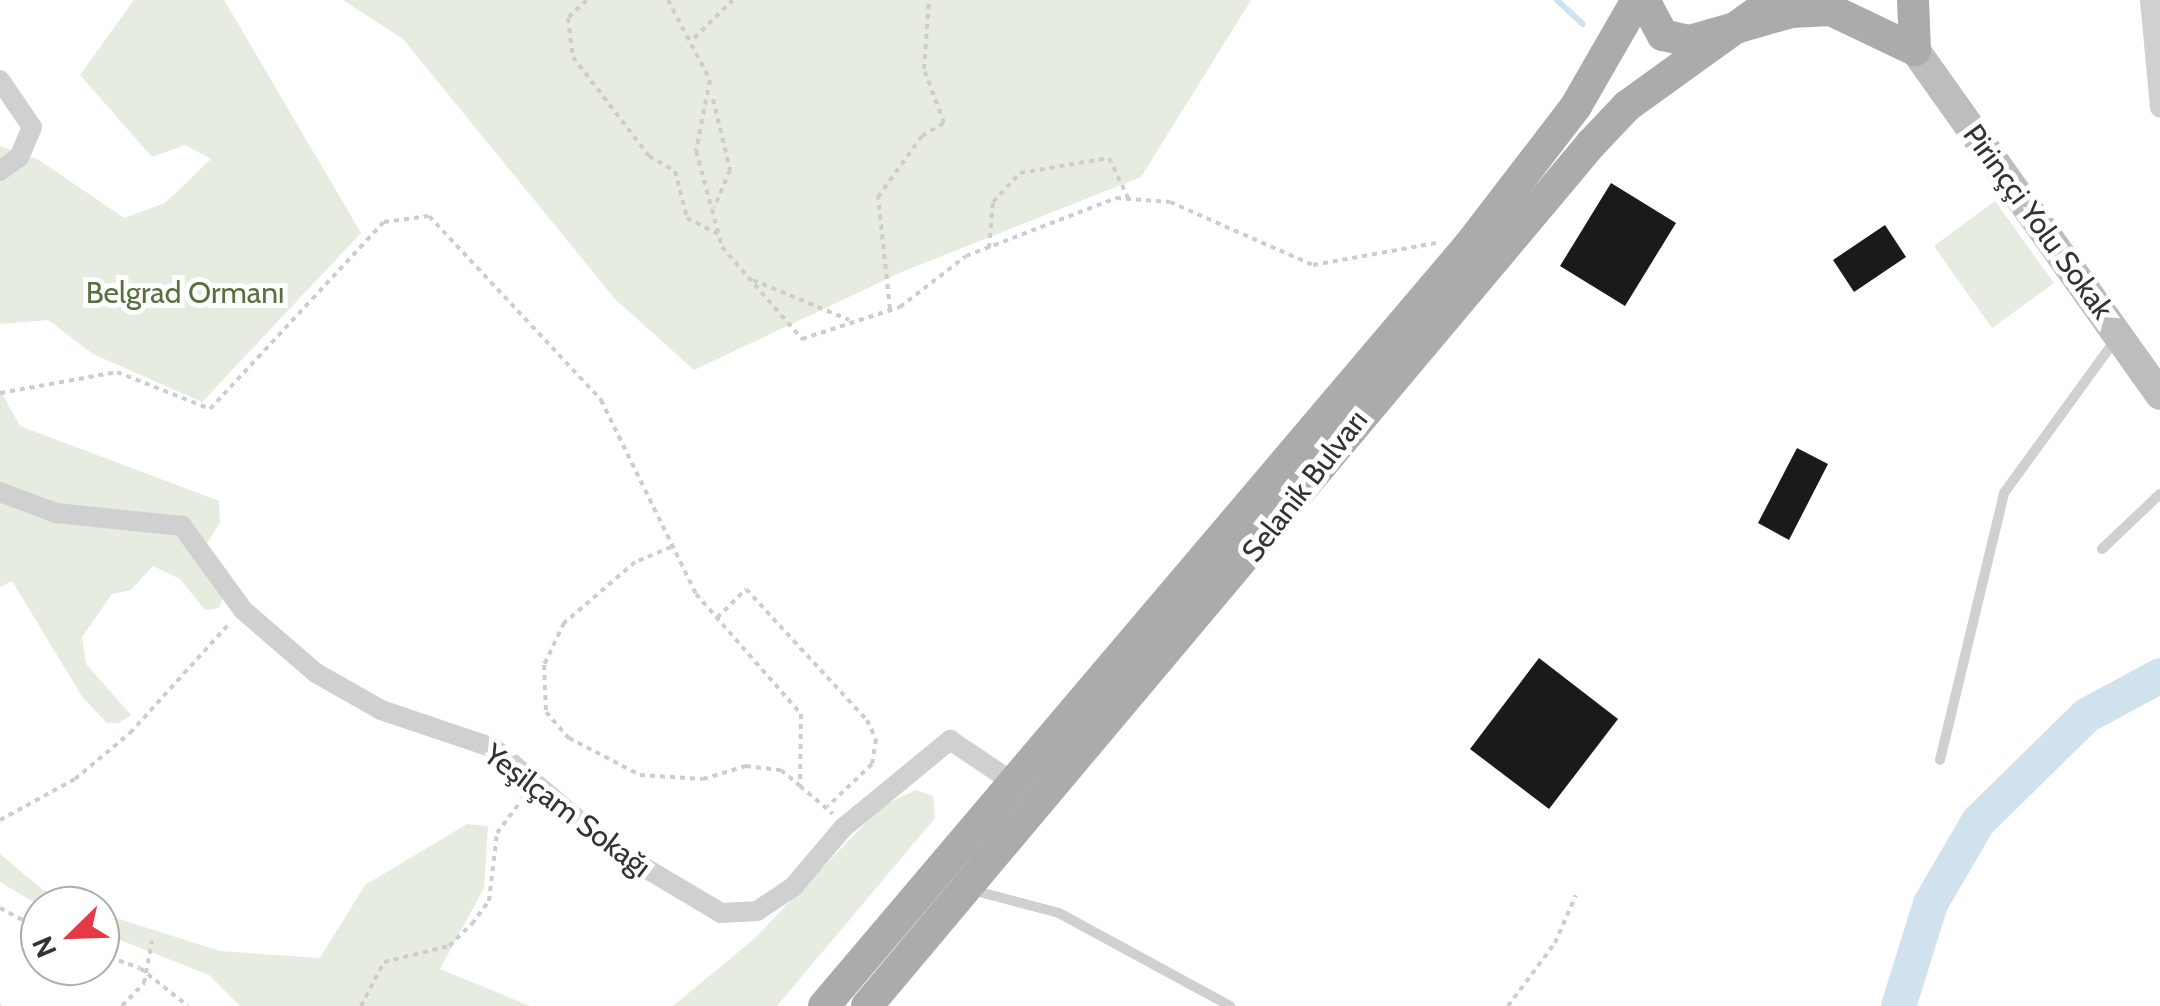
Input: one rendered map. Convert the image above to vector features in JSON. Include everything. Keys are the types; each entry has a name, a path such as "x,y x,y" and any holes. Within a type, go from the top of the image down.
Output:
{"main road":[{"path":"1641,0 1663,35 1690,41 1831,10 1915,50 1913,0"},
{"name":"Selanik Bulvarı","path":"824,1006 1471,244 1576,106 1641,0"},
{"name":"Selanik Bulvarı","path":"866,1006 1226,586 1484,262 1627,106 1774,0"},
{"name":"Pirinççi Yolu Sokak","path":"1915,50 2160,395"}],"street":[{"path":"2150,0 2160,108"},
{"path":"0,80 32,126 19,157 0,172"},
{"name":"Yeşilçam Sokağı","path":"0,492 56,513 182,526 243,610 316,673 382,710 494,748 534,787 610,847 721,913 758,911 793,887 843,828 950,740 1014,783"}],"lane":[{"path":"1940,760 2004,493 2120,336"},
{"path":"2102,549 2160,494"},
{"path":"967,886 1059,913 1230,1006"}],"path":[{"path":"587,0 568,18 569,49 649,156 675,171 687,218 719,234"},
{"path":"668,0 694,38 730,170 714,208"},
{"path":"694,38 733,0"},
{"path":"890,309 878,198 922,136 944,123 924,69 929,0"},
{"path":"712,94 696,151 719,234 744,276 794,336 890,309 989,248 1128,198 1192,209 1313,265 1368,262 1414,244 1471,244"},
{"path":"989,248 993,202 1020,173 1109,158 1128,198"},
{"path":"0,393 117,372 210,408 384,222 430,216 600,400 670,547 717,618 801,714 800,786"},
{"path":"744,276 849,320"},
{"path":"670,547 634,562 564,623 544,665 546,712 569,738 640,775 703,779 746,766 781,770 828,806 843,828"},
{"path":"717,618 746,589 866,720 876,739 872,764 828,806"},
{"path":"0,820 75,779 130,733 243,610"},
{"path":"361,1006 384,962 450,946 472,924 488,901 498,832 534,787"},
{"path":"1508,1006 1555,943 1576,894"},
{"path":"122,1006 146,974 152,941"},
{"path":"120,963 146,974 188,1006"}],"green space":[{"name":"Belgrad Ormanı","path":"134,0 224,0 361,233 202,402 93,354 48,320 0,324 0,146 39,160 124,218 165,203 211,159 185,145 152,157 80,75"},
{"path":"343,0 1251,0 1141,177 904,271 694,370 615,299 403,39"},
{"path":"1995,201 2054,283 1992,328 1934,246"},
{"path":"0,390 20,426 219,501 220,523 196,560 223,598 219,608 205,610 180,579 153,566 131,590 112,594 82,637 86,664 131,715 119,723 107,723 83,698 12,581 0,587"},
{"path":"916,790 933,796 935,818 777,1006 673,1006 755,938 882,806"},
{"path":"467,824 488,826 484,888 440,969 530,1006 240,1006 209,975 120,940 120,919 220,951 320,958 365,885"},
{"path":"0,854 38,886 20,886 20,894 0,882"}],"building":[{"path":"1611,183 1676,223 1625,306 1560,266"},
{"path":"1885,225 1906,257 1854,292 1833,260"},
{"path":"1797,448 1828,464 1789,540 1758,523"},
{"path":"1539,658 1618,719 1549,809 1470,749"}],"waterway":[{"path":"1557,0 1583,24"},
{"path":"1898,1006 1930,903 1978,821 2086,715 2160,675"}]}
